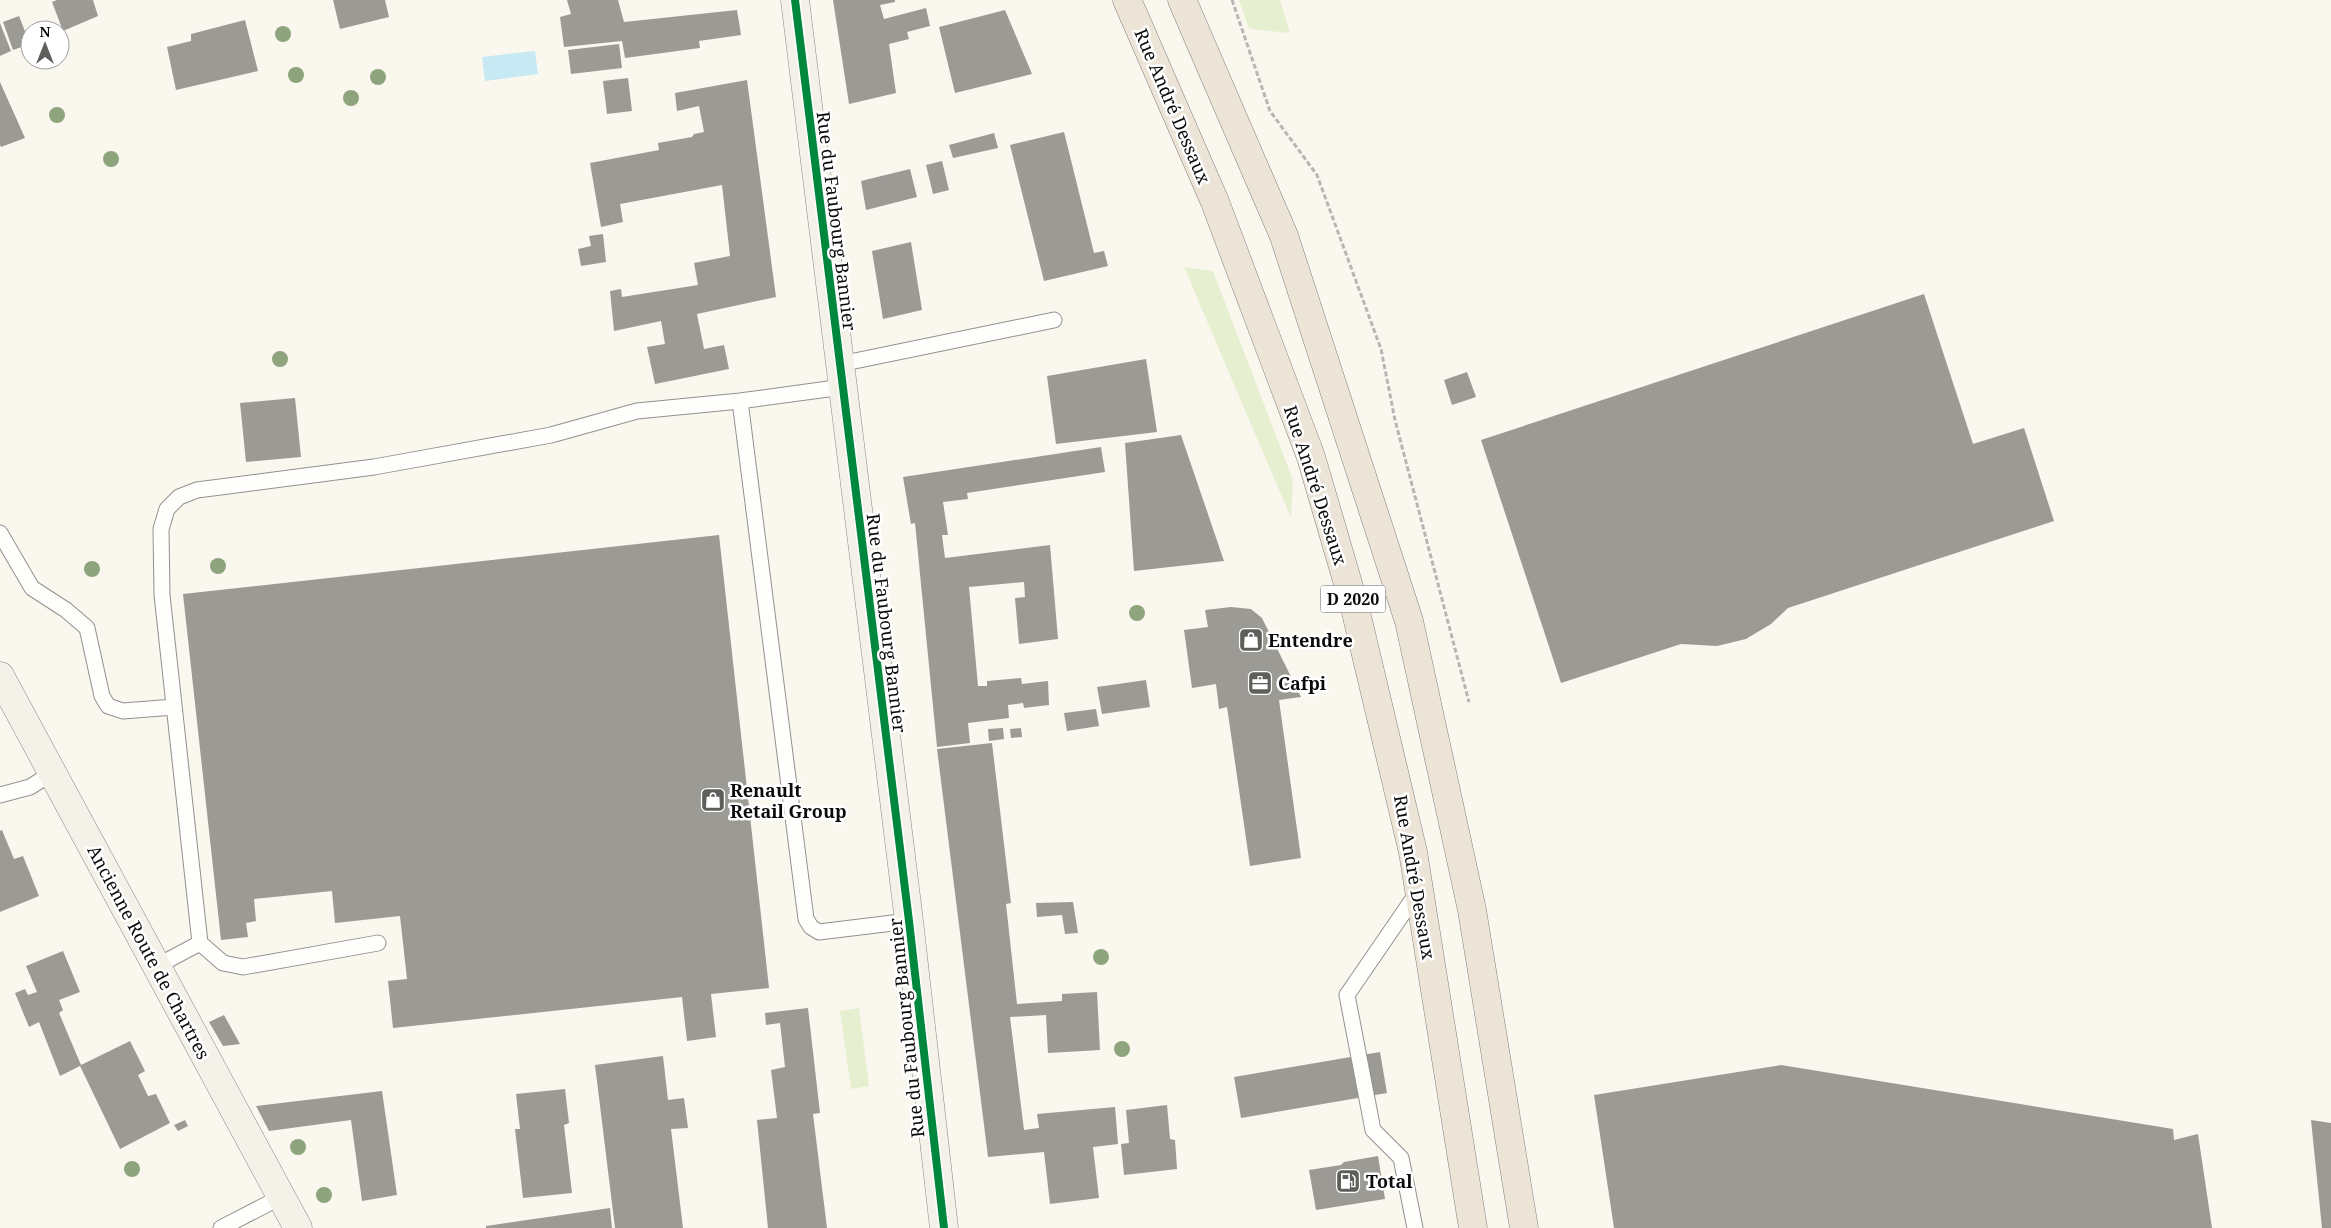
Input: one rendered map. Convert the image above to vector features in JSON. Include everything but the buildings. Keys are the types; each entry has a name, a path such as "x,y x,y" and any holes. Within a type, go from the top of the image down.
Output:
{"main road":[{"name":"Rue André Dessaux","path":"1127,0 1215,202 1311,457 1354,604 1413,852 1473,1228"},
{"name":"D 2020","path":"1182,0 1284,236 1410,621 1472,910 1524,1228"},
{"name":"Rue du Faubourg Bannier","path":"794,7 842,376 909,921 944,1228"},
{"name":"Ancienne Route de Chartres","path":"0,676 298,1228"}],"lane":[{"path":"378,944 243,967 223,963 200,944 162,595 161,528 167,509 179,497 197,490 374,467 551,435 637,411 740,401 1054,320"},
{"path":"740,401 806,919 811,927 819,932 909,921"},
{"path":"0,533 32,588 66,610 86,628 102,696 108,706 124,711 174,707"},
{"path":"0,795 30,787 52,773"},
{"path":"1415,1228 1401,1158 1372,1130 1347,996 1419,890"},
{"path":"157,966 200,944"},
{"path":"221,1228 281,1197"}],"path":[{"path":"1232,0 1270,111 1318,175 1381,349 1395,420 1469,702"}],"green space":[{"path":"1239,0 1280,0 1290,33 1249,29"},
{"path":"1184,267 1213,271 1293,480 1291,518"},
{"path":"859,1008 869,1086 851,1089 840,1011"}],"water":[{"path":"535,51 538,74 485,81 482,57"}],"cycle path":[{"path":"795,0 909,921 944,1228"}],"place":[{"name":"Entendre","path":"1251,640"},
{"name":"Cafpi","path":"1260,683"},
{"name":"Renault Retail Group","path":"713,800"},
{"name":"Total","path":"1348,1181"}]}
